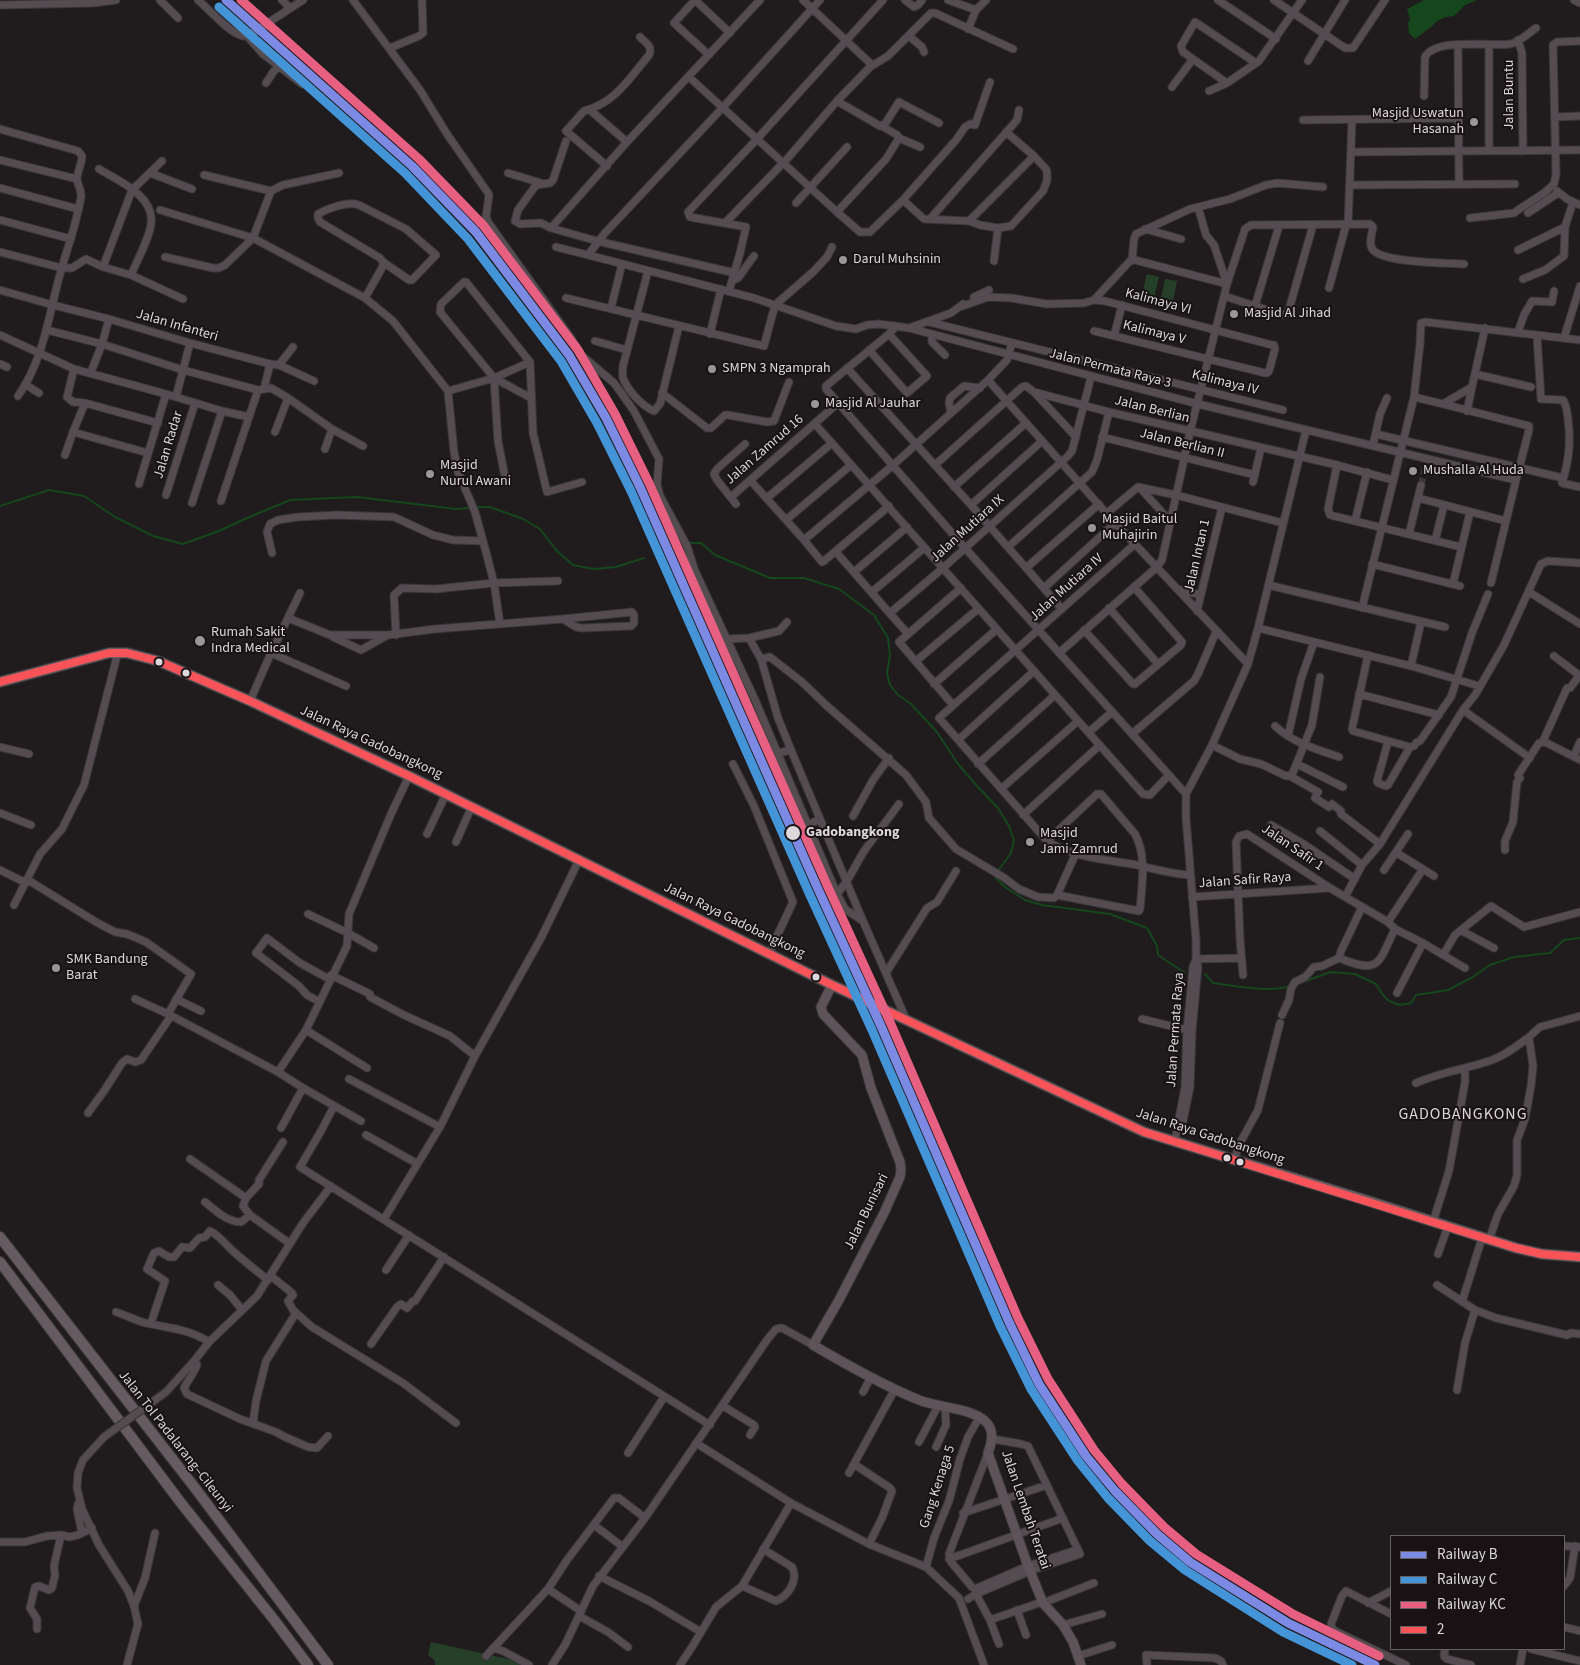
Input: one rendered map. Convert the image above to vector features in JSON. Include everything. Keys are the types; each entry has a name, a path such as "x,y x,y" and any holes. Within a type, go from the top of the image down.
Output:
{"highway":[{"name":"Jalan Raya Gadobangkong","path":"0,682 109,653 134,654 158,661 250,701 472,806 834,986 1144,1132 1175,1136 1234,1160 1516,1248 1542,1254 1580,1257"},
{"name":"Jalan Tol Padalarang–Cileunyi","path":"0,1237 195,1488 328,1665"},
{"path":"0,1262 181,1503 308,1665"}],"main road":[{"name":"Jalan Bunisari","path":"813,1345 884,1214 900,1177 901,1170 900,1162 871,1088 862,1055 822,1014 820,1007 834,986"},
{"path":"813,1345 920,1401 964,1411 979,1418"},
{"name":"Jalan Lembah Teratai","path":"979,1418 988,1425 991,1432 993,1440 988,1453 1043,1603 1063,1626 1080,1661"}],"street":[{"path":"0,5 50,2 93,3 116,0"},
{"path":"160,0 178,18"},
{"path":"198,0 229,28 247,36 263,54 302,84"},
{"path":"282,0 290,8"},
{"path":"247,36 303,0"},
{"path":"353,0 390,48 488,192 486,217 488,222 571,338 580,354 614,383 634,411 659,459 658,485 660,496 685,542 695,571 728,639 837,894 845,909 863,921"},
{"path":"390,48 423,33 422,0"},
{"path":"709,55 674,23 695,0 730,32"},
{"path":"802,0 847,40 871,64 870,67"},
{"path":"588,255 597,241 820,0"},
{"path":"729,291 746,229 743,226 690,218 688,212 883,0"},
{"path":"906,0 914,7 922,0"},
{"path":"948,0 976,10"},
{"path":"968,29 976,10 986,0"},
{"path":"1218,0 1276,39"},
{"path":"1274,0 1345,48 1353,48 1385,0"},
{"path":"1209,91 1227,83 1256,63 1276,39 1302,0"},
{"path":"1308,61 1345,0"},
{"path":"1574,0 1580,3"},
{"path":"551,228 628,142 690,77 756,2"},
{"path":"725,223 784,162 837,101 870,67 888,56 931,13 935,13 1013,49"},
{"path":"1227,83 1183,52 1181,46 1195,22 1256,63"},
{"path":"1424,96 1425,55 1444,46 1512,44 1536,28"},
{"path":"909,36 922,47 924,52"},
{"path":"607,166 566,131 584,111 590,110 621,91 649,56 650,46 640,37"},
{"name":"Jalan Buntu","path":"1518,40 1522,52 1523,151"},
{"path":"1523,279 1545,270 1564,256 1565,226 1576,204 1558,193 1554,184 1556,151 1554,43 1580,41"},
{"path":"1458,45 1459,184"},
{"path":"1489,45 1489,151"},
{"path":"1172,87 1193,59"},
{"path":"266,83 280,66"},
{"path":"690,77 837,212 860,232 868,233 875,229 903,200 965,128 970,124 975,125 990,82"},
{"path":"837,101 874,124 882,126 899,138 920,147"},
{"path":"882,126 899,102 939,123"},
{"path":"590,110 628,142"},
{"path":"930,219 1017,120 1019,110"},
{"path":"1555,116 1580,116"},
{"path":"1303,120 1458,118"},
{"path":"1329,288 1347,225 1351,185 1352,120"},
{"path":"0,129 78,151 82,156 82,165 77,179 81,189 78,209 47,330 40,353 26,385 18,396"},
{"path":"903,200 922,218 969,221 998,228 1011,226 1038,198 1046,186 1047,180 1046,169 1006,132"},
{"path":"837,212 886,159 899,138"},
{"path":"508,173 541,183 550,183 553,180 566,141"},
{"path":"796,203 847,147"},
{"path":"1351,152 1580,150"},
{"path":"969,221 1034,156"},
{"path":"0,160 77,179"},
{"path":"104,267 132,190 162,160"},
{"path":"99,169 142,197 150,212 151,226 131,275"},
{"path":"150,172 192,189"},
{"path":"204,175 271,191 283,185 339,173"},
{"path":"541,183 536,185 518,210 515,221 520,224 541,223 551,228 597,241 738,278 754,256"},
{"path":"1094,300 1132,260 1134,238 1145,229 1190,209 1230,199 1272,184 1323,187"},
{"path":"1351,185 1515,184"},
{"path":"1470,218 1514,213 1554,184"},
{"path":"0,188 78,209"},
{"path":"165,257 202,266 219,268 226,265 253,238 271,191"},
{"path":"1528,214 1558,193"},
{"path":"354,203 406,230 436,255 412,280 409,280 383,262 320,222 318,214 354,203"},
{"path":"1198,207 1206,234 1214,245 1227,284"},
{"path":"160,210 253,238 365,298 393,321 448,391 454,452 458,472 475,512 494,583 500,624"},
{"path":"0,220 71,239"},
{"path":"1059,653 1157,567 1162,560 1190,432 1227,284 1245,229 1251,225 1314,226 1372,224 1371,248 1375,252 1403,260 1464,264"},
{"path":"1255,306 1279,226"},
{"path":"1224,296 1283,315 1288,313 1314,226"},
{"path":"1518,250 1565,226"},
{"path":"994,261 998,228"},
{"path":"1145,229 1181,238"},
{"name":"Jalan Permata Raya 3","path":"556,247 648,272 729,291 836,326 856,329 867,325 879,324 909,328 1009,356 1198,404 1373,445 1427,461 1516,480"},
{"path":"566,298 764,346 775,305 813,272 832,247"},
{"path":"0,252 62,268 72,268 86,259 104,267 131,275 183,299"},
{"path":"1132,260 1227,284"},
{"path":"365,298 383,266 383,262"},
{"path":"611,308 622,264"},
{"path":"648,272 622,376 643,404 654,411 660,404 679,326"},
{"path":"532,398 494,378 440,312 442,304 464,282 466,282 530,362 532,398 533,433 547,492 582,482"},
{"path":"1564,338 1580,286"},
{"path":"710,334 721,289"},
{"name":"Jalan Infanteri","path":"0,290 190,343 279,365 314,381"},
{"path":"909,328 951,314 967,300 989,290"},
{"path":"1518,332 1524,315 1532,301 1552,302 1554,292"},
{"name":"Kalimaya VI","path":"960,307 988,297 1011,298 1047,304 1084,303 1094,300 1122,305 1272,344 1275,349 1267,373 1209,359"},
{"path":"1114,336 1122,305"},
{"path":"91,372 109,319"},
{"name":"Kalimaya IV","path":"929,322 1283,410"},
{"path":"1362,608 1414,397 1422,323 1485,328 1580,340"},
{"path":"896,326 889,334 826,386 826,389 892,466 1186,794"},
{"path":"1468,411 1485,328"},
{"path":"47,330 102,344 183,370 261,389 271,388 332,429 363,446"},
{"name":"Kalimaya V","path":"1094,331 1209,359"},
{"path":"869,350 907,393 927,376 889,334"},
{"path":"932,334 932,342 946,355"},
{"path":"0,335 74,369 91,372 222,411 249,417"},
{"path":"1537,335 1541,399 1563,400 1566,406 1570,443 1562,483 1580,487"},
{"path":"990,350 993,338"},
{"path":"999,353 1003,340"},
{"path":"595,341 627,350"},
{"path":"176,397 190,343"},
{"path":"804,540 892,466 980,388 1005,363 1012,343"},
{"path":"279,365 293,348"},
{"path":"448,391 494,378 530,362"},
{"path":"221,501 249,417 270,364"},
{"path":"847,368 990,526 1062,609"},
{"path":"74,369 67,397 73,402 85,403 158,423"},
{"path":"1475,374 1531,387"},
{"name":"Jalan Mutiara IX","path":"890,613 990,526 1072,451 1091,377"},
{"path":"494,378 498,441 506,482"},
{"path":"988,380 1115,523 1248,664"},
{"path":"662,393 707,428 711,428 725,415 767,422 774,421 789,382"},
{"path":"26,385 39,393"},
{"path":"952,413 949,403 950,398 964,386 980,388"},
{"name":"Jalan Berlian","path":"1007,401 1024,386 1029,387 1034,392 1084,406 1367,472 1393,480"},
{"path":"1443,404 1472,387"},
{"path":"1034,392 1076,437"},
{"path":"139,484 166,394"},
{"path":"1414,397 1529,426 1530,430 1519,467 1491,583"},
{"path":"275,432 288,398"},
{"path":"1373,445 1383,404 1387,398"},
{"path":"935,465 1007,401"},
{"path":"65,455 85,403"},
{"name":"Jalan Radar","path":"166,495 195,403"},
{"name":"Jalan Zamrud 16","path":"731,497 838,403"},
{"path":"634,411 643,404"},
{"path":"192,503 222,411"},
{"path":"1008,547 1094,469 1109,412"},
{"path":"954,486 1026,422"},
{"path":"815,424 1143,794 1150,795 1168,776"},
{"path":"325,449 332,429"},
{"path":"1175,1136 1183,1121 1190,1087 1192,1031 1198,967 1186,818 1186,794 1212,745 1248,664 1306,430"},
{"path":"73,432 148,453"},
{"path":"1376,434 1563,478"},
{"name":"Jalan Berlian II","path":"1102,437 1185,457 1254,479 1261,448"},
{"path":"971,505 1042,441"},
{"path":"736,504 716,480 714,474 717,469 745,444"},
{"path":"767,498 832,444"},
{"path":"786,520 850,465"},
{"path":"1337,465 1328,511 1332,516 1461,547"},
{"path":"1355,520 1367,472"},
{"path":"750,480 822,562 889,506"},
{"path":"1409,534 1421,485"},
{"path":"1108,513 1136,488 1140,488 1176,495 1283,523"},
{"path":"1140,488 1170,522"},
{"path":"1418,498 1506,521"},
{"path":"1026,568 1099,504"},
{"path":"1435,540 1444,505"},
{"name":"Jalan Intan 1","path":"1197,611 1222,507"},
{"path":"1372,564 1457,585 1461,547 1470,512"},
{"path":"272,553 267,532 270,524 278,520 337,515 394,517 433,535 453,540 483,541"},
{"path":"1044,588 1115,523"},
{"path":"854,572 907,527"},
{"name":"Jalan Mutiara IV","path":"958,740 939,718 1135,544"},
{"path":"872,592 924,548"},
{"path":"836,552 908,634"},
{"path":"1345,897 1362,865 1380,844 1463,710 1475,695 1504,645 1544,562 1580,563"},
{"path":"392,635 394,595 402,588 436,589 494,583 558,582"},
{"path":"1268,585 1444,628"},
{"path":"1084,630 1132,684 1135,684 1181,645 1182,642 1134,587"},
{"path":"953,706 899,642 961,588"},
{"path":"1177,589 1201,595"},
{"path":"1529,592 1580,624"},
{"path":"250,701 300,593"},
{"path":"1388,742 1377,781 1386,786 1410,747 1420,741 1451,697 1472,633 1488,594"},
{"path":"1109,608 1158,664"},
{"path":"916,661 978,609"},
{"path":"330,635 392,635 435,629 632,612 634,623 631,626 582,628 576,627 563,619"},
{"path":"288,618 330,635 360,650 392,635"},
{"path":"728,639 749,638 779,631 788,622"},
{"path":"1411,666 1421,622"},
{"path":"1258,628 1411,666 1479,686"},
{"path":"934,684 996,629"},
{"path":"1132,734 1194,681 1216,632"},
{"path":"749,638 761,659 778,718 791,750 906,1019"},
{"path":"1288,736 1300,679 1314,642"},
{"path":"14,905 40,854 62,829 84,785 118,652"},
{"path":"271,653 346,686"},
{"path":"1368,655 1352,731 1410,747"},
{"path":"1505,850 1505,841 1513,822 1517,782 1520,778 1518,775 1539,743 1543,741 1567,688 1570,688 1579,676 1554,656"},
{"path":"761,659 770,657 796,677 827,706 889,758 906,775 926,802 929,818 956,849 1019,889 1038,897 1054,898 1058,895 1076,854"},
{"path":"1034,671 958,740 1023,815 1047,841 1056,847 1076,854 1190,875"},
{"path":"1290,776 1293,774 1312,725 1320,677"},
{"path":"1359,694 1439,714"},
{"path":"978,764 1056,695"},
{"path":"1463,710 1530,758"},
{"path":"1088,732 1112,712"},
{"path":"1001,789 1078,721"},
{"path":"1275,726 1304,745 1339,756"},
{"path":"1543,741 1577,758 1580,742"},
{"path":"1023,815 1100,745"},
{"path":"1212,745 1240,759 1261,764 1286,776 1290,776 1318,792 1315,798 1329,807 1332,804 1341,810 1341,814 1380,844"},
{"path":"0,747 29,754"},
{"path":"778,753 791,750"},
{"path":"853,816 873,780 889,758"},
{"path":"733,764 754,806 793,902 769,954"},
{"path":"1297,764 1343,787"},
{"path":"278,1072 306,1030 346,946 349,914 409,776"},
{"path":"427,834 446,794"},
{"path":"1047,841 1097,794 1101,794 1135,834 1140,847 1142,866 1139,911 1058,895"},
{"path":"837,894 847,881 864,851 899,804"},
{"path":"456,842 472,806"},
{"path":"0,813 32,825"},
{"path":"808,825 820,819"},
{"path":"1271,825 1302,843 1354,879"},
{"path":"1320,831 1362,865"},
{"name":"Jalan Safir 1","path":"1238,894 1236,842 1239,836 1247,834 1330,888"},
{"path":"1384,870 1408,834"},
{"path":"1396,852 1434,876"},
{"path":"384,1219 416,1163 440,1127 475,1056 541,938 579,860"},
{"path":"1388,922 1423,869"},
{"path":"0,870 27,881 115,932 127,934 146,942 191,974 176,999 170,1015 140,1060 135,1062 127,1059 122,1063 88,1113"},
{"path":"886,973 927,908 937,902 956,871"},
{"path":"1330,888 1388,922 1395,929 1465,968"},
{"name":"Jalan Safir Raya","path":"1192,897 1330,888"},
{"path":"1238,894 1243,975"},
{"path":"1443,955 1455,935 1491,906 1524,927 1580,912"},
{"path":"1339,958 1362,908"},
{"path":"308,914 374,948"},
{"path":"1282,1015 1289,1000 1290,989 1295,982 1305,977 1314,967 1322,966 1339,958 1366,966 1374,965 1380,960 1395,929"},
{"path":"1462,931 1494,948"},
{"path":"320,1002 308,995 256,953 265,938 300,963 370,994 370,997 404,1015 450,1036 475,1056"},
{"path":"1398,993 1423,943"},
{"path":"1196,959 1242,958"},
{"name":"Jalan Permata Raya","path":"1175,1136 1185,1087 1187,1030 1193,967 1196,959"},
{"path":"134,999 170,1015 278,1072 361,1121"},
{"path":"176,999 201,1011"},
{"path":"1416,1083 1501,1056 1529,1038 1540,1026 1580,1016"},
{"path":"1142,1018 1187,1030"},
{"path":"1234,1160 1240,1143 1258,1110 1280,1023"},
{"path":"306,1030 367,1068"},
{"path":"1462,1302 1486,1239 1514,1186 1516,1175 1516,1140 1525,1119 1532,1086 1533,1066 1529,1038"},
{"path":"1433,1222 1449,1171 1465,1082 1465,1072 1462,1069"},
{"path":"349,1079 440,1127"},
{"path":"281,1128 303,1088"},
{"path":"334,1106 300,1166 710,1425"},
{"path":"366,1135 416,1163"},
{"path":"283,1142 259,1180 259,1184 246,1198 243,1206 250,1215 289,1243"},
{"path":"190,1160 246,1198"},
{"path":"127,1665 138,1624 134,1606 128,1591 99,1545 79,1501 77,1488 80,1466 83,1460 104,1437 166,1392 209,1342 257,1296 289,1243 312,1209 331,1186"},
{"path":"205,1202 222,1215 236,1222 241,1222 250,1215"},
{"path":"1438,1254 1448,1226"},
{"path":"151,1323 165,1281 147,1269 154,1254 159,1251 174,1258 182,1247 190,1248 199,1238 212,1232 233,1252 292,1293 293,1295 288,1301 296,1313 312,1327 403,1382 456,1423"},
{"path":"386,1270 409,1235"},
{"path":"371,1344 397,1307 401,1304 407,1308 415,1301 444,1257"},
{"path":"1437,1284 1475,1310 1496,1318 1567,1335 1571,1333 1580,1334"},
{"path":"218,1285 242,1310"},
{"path":"1457,1390 1465,1344 1475,1310"},
{"path":"116,1312 142,1322 188,1332 200,1336 209,1342"},
{"path":"254,1423 256,1401 266,1361 296,1313"},
{"path":"552,1665 565,1646 592,1586 645,1518 767,1340 776,1329 784,1328 813,1345"},
{"path":"195,1360 197,1364 184,1388 185,1392 240,1419 254,1423 313,1449 318,1448 328,1436"},
{"path":"863,1392 871,1377"},
{"path":"850,1472 895,1389"},
{"path":"628,1453 664,1397"},
{"path":"723,1406 754,1425 755,1428 750,1435"},
{"path":"919,1442 942,1406"},
{"path":"936,1447 946,1425 942,1406"},
{"name":"Gang Kenaga 5","path":"926,1567 934,1538 949,1502 960,1459 968,1437 979,1418"},
{"path":"988,1453 949,1554 949,1559 972,1587 975,1589 1029,1569 1080,1554 1028,1446 993,1440"},
{"path":"696,1443 791,1503 870,1544 926,1567 959,1598 984,1665"},
{"path":"854,1464 892,1491 870,1544"},
{"path":"964,1513 1047,1485"},
{"path":"486,1656 532,1609 616,1497 645,1518"},
{"path":"79,1501 77,1509 82,1533"},
{"path":"680,1665 716,1607 742,1586 791,1503"},
{"path":"949,1559 1063,1518"},
{"path":"594,1525 623,1547"},
{"path":"0,1542 25,1542 47,1536 61,1535 70,1537 92,1528"},
{"path":"134,1606 145,1578 155,1533"},
{"path":"37,1629 37,1619 30,1610 35,1587 39,1586 49,1590 52,1588 55,1575 54,1566 61,1535"},
{"path":"1565,1585 1570,1578 1577,1546"},
{"path":"742,1586 776,1601 783,1598 791,1588 795,1576 792,1567 763,1549"},
{"path":"968,1599 1029,1569"},
{"path":"599,1576 649,1600 701,1632"},
{"path":"990,1620 1043,1603 1094,1583"},
{"path":"548,1589 628,1647"},
{"path":"1390,1614 1349,1591 1345,1592 1333,1617 1331,1626 1334,1630 1406,1665"},
{"path":"1368,1603 1390,1592"},
{"path":"976,1594 990,1620 999,1644"},
{"path":"1017,1610 1026,1635"},
{"path":"1063,1626 1102,1614"},
{"path":"1565,1627 1580,1631"},
{"path":"1080,1661 1112,1645"},
{"path":"493,1648 507,1652 529,1665"},
{"path":"1445,1650 1444,1656 1446,1659 1471,1665"},
{"path":"1520,1665 1523,1650"},
{"path":"1534,1650 1580,1661"},
{"path":"1148,1665 1146,1655 1215,1658 1221,1661 1223,1665"}],"shaded area":[{"path":"1424,0 1477,0 1465,5 1454,16 1445,17 1437,21 1415,39 1409,33 1408,23 1410,19 1407,9"},
{"path":"1147,274 1159,277 1153,302 1141,299"},
{"path":"1165,279 1177,281 1172,306 1160,304"},
{"path":"431,1642 517,1661 526,1665 435,1665 435,1661 428,1655"}],"waterway":[{"path":"0,506 49,490 84,496 115,517 153,536 183,544 219,531 290,500 357,497 456,509 470,508"},
{"path":"475,507 490,507 523,519 540,529 557,551 573,565 594,569 616,567 644,558"},
{"path":"688,543 701,543 715,555 770,578 804,578 839,589 874,615 888,638 890,655 887,673 890,685 937,732 958,764 998,808 1009,826 1014,840 1011,853 998,871"},
{"path":"996,875 995,877 1005,887 1025,900 1042,905 1110,914 1147,928 1157,946 1158,955 1185,973"},
{"path":"1300,983 1331,972 1355,974 1376,984 1389,1001 1400,1005 1411,1003 1416,995 1448,990 1490,965 1514,957 1550,953 1564,940 1580,938"},
{"path":"1205,974 1213,983 1262,989 1291,986"}],"tunnel":[{"path":"1421,485 1427,463"}],"rail line":[{"name":"B","path":"226,0 412,166 476,232 569,355 606,418 640,487 818,889 881,1026 1009,1322 1039,1384 1086,1456 1115,1491 1157,1534 1190,1562 1288,1623 1375,1665"},
{"name":"KC","path":"241,0 419,159 483,225 578,350 615,414 649,483 827,885 890,1022 1018,1318 1048,1379 1094,1450 1122,1484 1164,1527 1196,1554 1293,1614 1379,1656"},
{"name":"C","path":"219,7 405,173 468,239 561,361 597,423 631,491 809,893 872,1030 1000,1326 1031,1389 1078,1461 1108,1498 1150,1541 1185,1570 1283,1632 1352,1665"}],"transit line":[{"name":"2","path":"0,682 109,653 127,653 158,661 250,701 409,776 832,985 1144,1132 1516,1248 1542,1254 1580,1257"}],"place":[{"name":"Masjid Uswatun Hasanah","path":"1474,122"},
{"name":"Darul Muhsinin","path":"843,260"},
{"name":"Masjid Al Jihad","path":"1234,314"},
{"name":"SMPN 3 Ngamprah","path":"712,369"},
{"name":"Masjid Al Jauhar","path":"815,404"},
{"name":"Mushalla Al Huda","path":"1413,471"},
{"name":"Masjid Nurul Awani","path":"430,474"},
{"name":"Masjid Baitul Muhajirin","path":"1092,528"},
{"name":"Rumah Sakit Indra Medical","path":"200,641"},
{"name":"Gadobangkong","path":"793,833"},
{"name":"Masjid Jami Zamrud","path":"1030,842"},
{"name":"SMK Bandung Barat","path":"56,968"}],"district":[{"name":"GADOBANGKONG","path":"1463,1115"}]}
